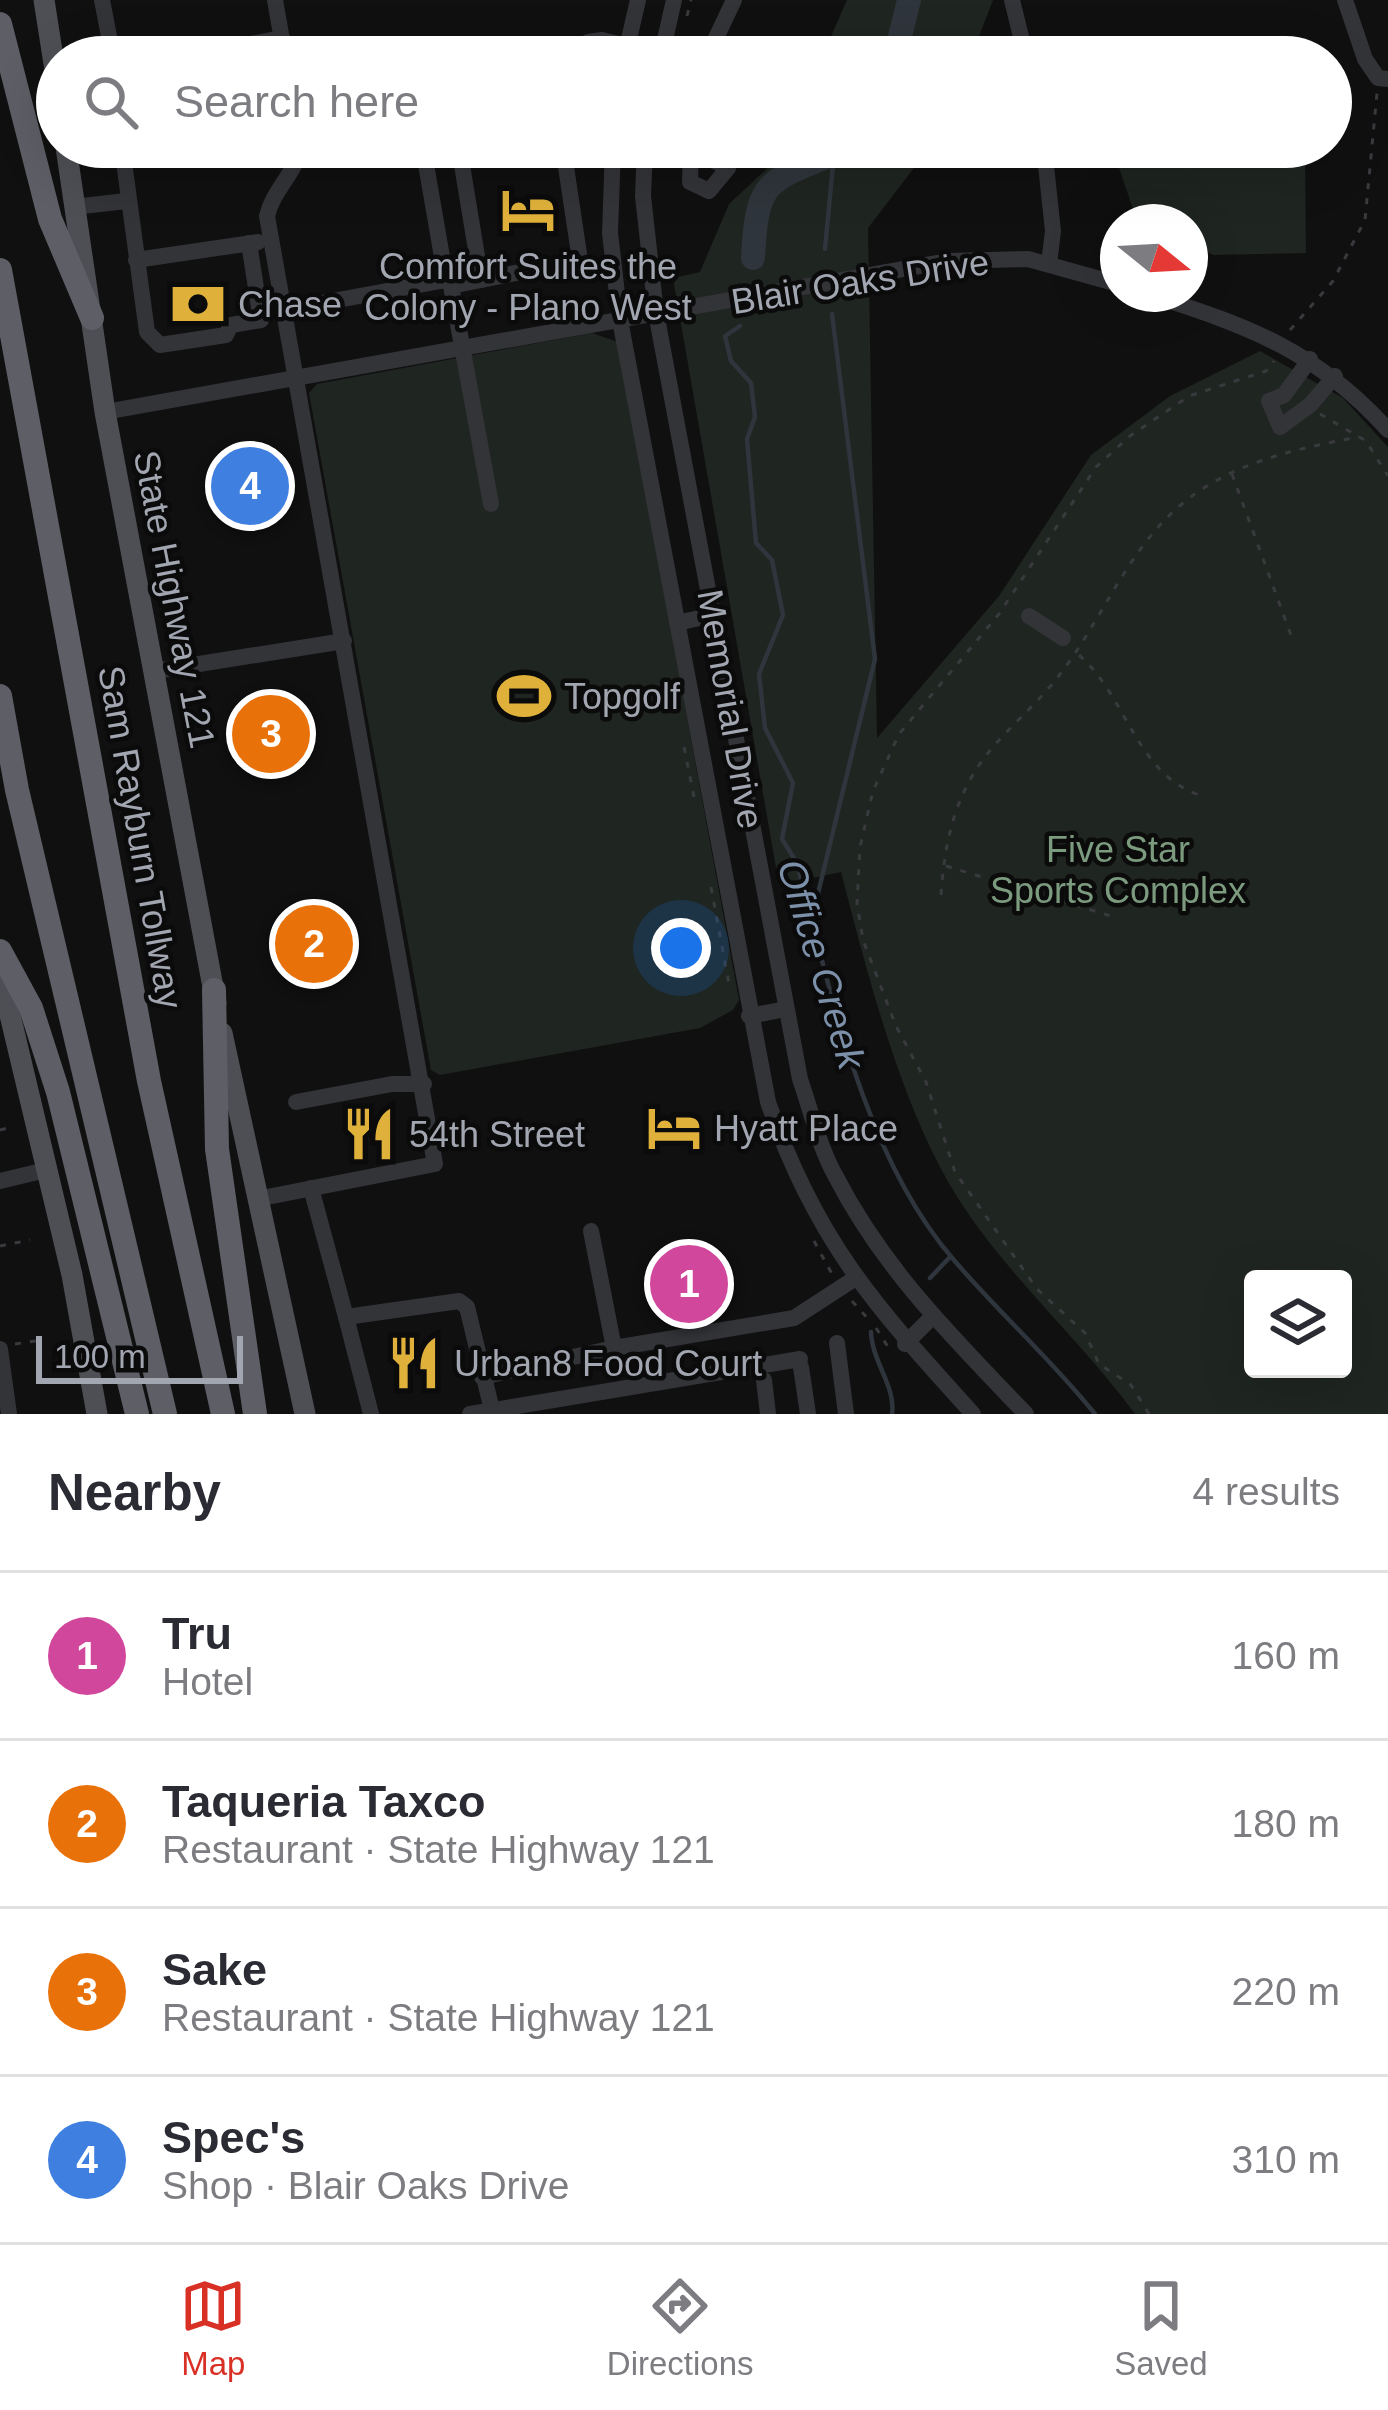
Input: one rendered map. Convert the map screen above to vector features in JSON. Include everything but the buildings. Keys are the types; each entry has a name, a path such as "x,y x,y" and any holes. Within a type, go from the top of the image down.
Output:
{"highway":[{"path":"0,24 36,164"},
{"path":"37,168 50,218 92,318"},
{"name":"Sam Rayburn Tollway","path":"0,270 149,1081 223,1414"},
{"path":"0,695 17,790 165,1414"},
{"path":"0,951 31,1009 58,1092 137,1414"},
{"path":"214,990 217,1149 255,1414"}],"main road":[{"path":"44,0 50,36"},
{"name":"State Highway 121","path":"69,168 105,412 214,990 305,1414"},
{"path":"0,973 97,1414"}],"street":[{"path":"102,0 108,36"},
{"path":"275,0 282,36"},
{"path":"630,36 638,0"},
{"path":"668,36 674,0"},
{"path":"717,36 734,0"},
{"path":"1012,0 1021,36"},
{"path":"1346,0 1365,59 1383,78"},
{"path":"124,168 147,332 160,345 226,335 230,325 261,320 250,243"},
{"path":"257,1199 435,1164 271,240 270,202 295,168"},
{"path":"427,168 491,504"},
{"path":"462,168 481,280"},
{"path":"284,310 580,260 566,168"},
{"name":"Memorial Drive","path":"612,168 610,233 620,320 749,1016 783,1145 817,1220 854,1279 905,1344 974,1414"},
{"name":"Memorial Drive","path":"644,168 656,313 800,1079 832,1172 876,1247 931,1318 1026,1414"},
{"path":"1046,168 1053,231 1048,264"},
{"path":"74,208 126,201"},
{"path":"136,260 271,240"},
{"name":"Blair Oaks Drive","path":"105,412 948,261 1048,264 1100,279"},
{"path":"1200,312 1258,332 1310,359 1335,376 1388,430"},
{"path":"1310,359 1289,389 1269,401 1280,428 1310,406 1335,376"},
{"path":"677,623 713,615"},
{"path":"1029,616 1063,638"},
{"path":"155,670 344,641"},
{"path":"749,1016 786,1009"},
{"path":"296,1102 392,1084 424,1084"},
{"path":"0,1181 46,1170"},
{"path":"311,1188 371,1414"},
{"path":"591,1231 614,1348"},
{"path":"482,1377 614,1348 794,1318 854,1279"},
{"path":"346,1317 460,1301 467,1306 482,1377 500,1411"},
{"path":"905,1344 931,1318"},
{"path":"837,1343 846,1414"},
{"path":"0,1348 9,1414"},
{"path":"470,1414 552,1406 800,1363 808,1414"},
{"path":"764,1380 768,1414"}],"path":[{"path":"1290,330 1333,281 1365,220 1383,78"},
{"path":"1149,1414 1131,1385 1103,1369 1085,1333 1018,1266 955,1172 926,1082 896,1026 863,940 857,904 860,847 873,791 899,734 999,614 1096,467 1130,436 1189,396 1266,371 1276,358"},
{"path":"1266,371 1289,389"},
{"path":"1310,406 1359,437 1388,476"},
{"path":"941,895 955,811 970,778 1077,653 1147,538 1188,499 1232,472 1286,453 1359,437"},
{"path":"1232,472 1292,638"},
{"path":"1077,653 1115,696 1156,770 1198,795"},
{"path":"943,865 1111,916"},
{"path":"0,1130 8,1128"},
{"path":"0,1246 30,1240"},
{"path":"0,1348 42,1340"}],"green space":[{"path":"847,0 993,0 979,36 831,36"},
{"name":"Five Star Sports Complex","path":"768,168 914,168 868,228 877,738 999,596 1091,455 1170,396 1260,351 1343,398 1388,447 1388,1414 1135,1414 1015,1274 950,1185 900,1073 841,872 779,885 673,278 700,272 729,204"},
{"path":"1119,168 1305,168 1306,253 1208,252 1208,204 1131,204"},
{"name":"Topgolf","path":"592,333 618,342 739,1000 733,1010 700,1028 440,1075 431,1070 309,393 317,384"}],"waterway":[{"name":"Office Creek","path":"900,36 909,0"},
{"name":"Office Creek","path":"753,258 762,199 779,179 800,168"},
{"path":"825,249 833,168"},
{"path":"813,914 875,659 832,314"},
{"name":"Office Creek","path":"740,326 725,336 731,361 751,383 755,417 747,439 756,543 772,560 783,615 759,674 765,728 793,783 782,839 797,863 854,1071 873,1123 922,1218 953,1259 1095,1414"},
{"path":"930,1278 950,1257"},
{"path":"871,1332 891,1394 892,1414"}],"place":[{"name":"Comfort Suites the Colony - Plano West","path":"528,210"},
{"name":"Chase","path":"198,304"},
{"name":"Spec's","path":"250,486"},
{"name":"Topgolf","path":"524,696"},
{"name":"Sake","path":"271,734"},
{"name":"Taqueria Taxco","path":"314,944"},
{"name":"Hyatt Place","path":"674,1128"},
{"name":"54th Street","path":"369,1134"},
{"name":"Tru","path":"689,1284"},
{"name":"Urban8 Food Court","path":"414,1363"}]}
